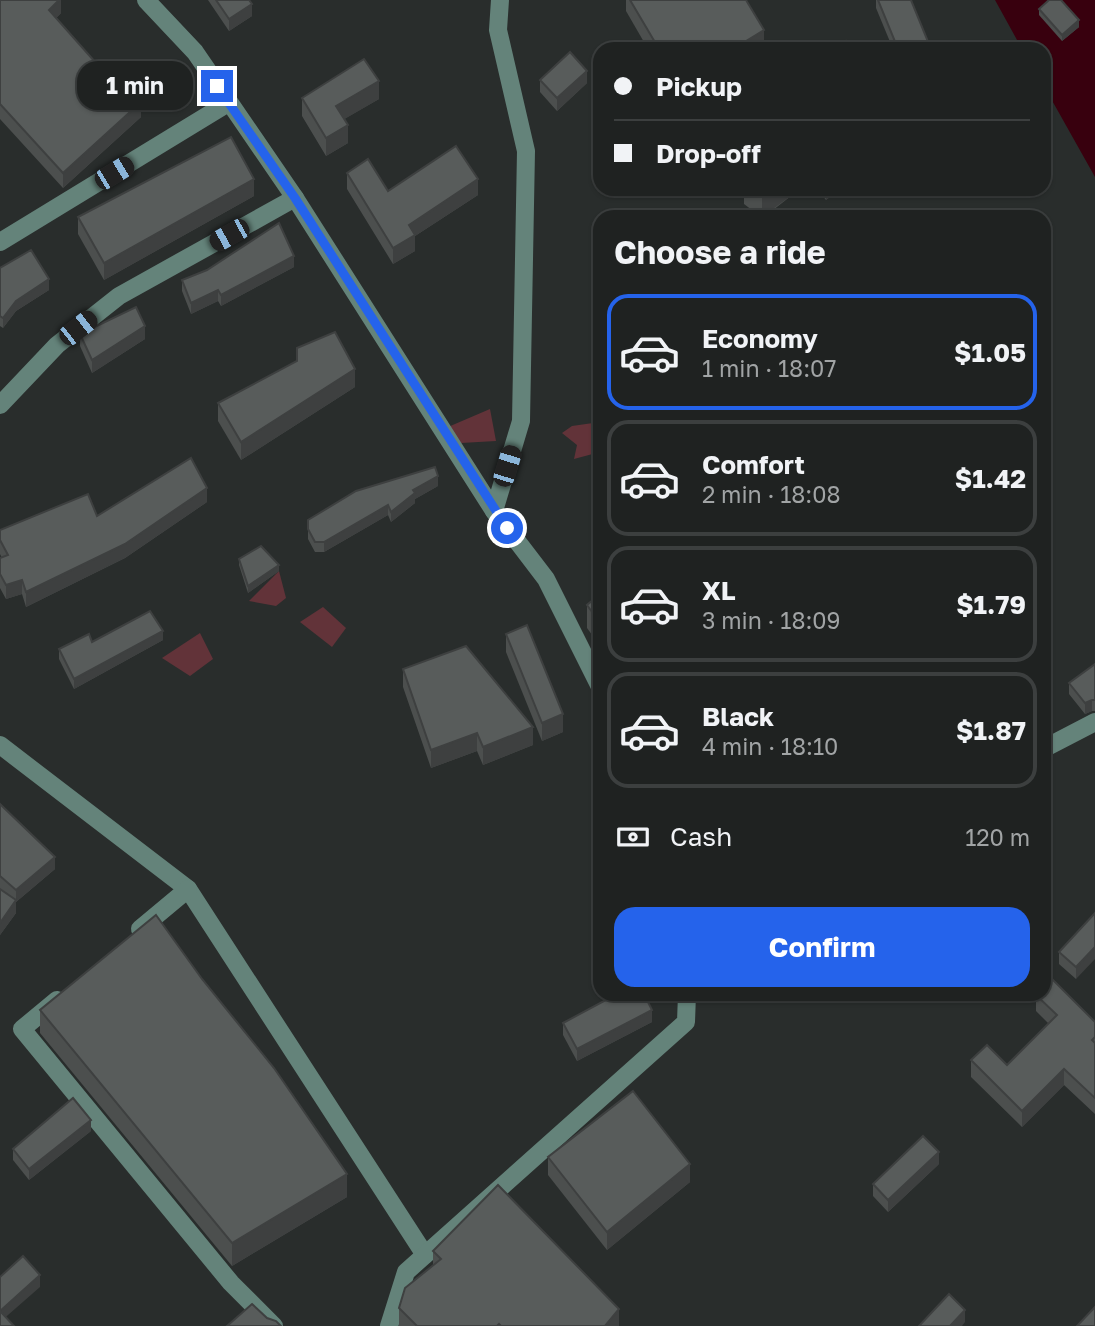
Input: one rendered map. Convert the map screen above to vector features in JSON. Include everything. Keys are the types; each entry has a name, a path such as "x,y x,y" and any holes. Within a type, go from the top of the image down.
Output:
{"street":[{"path":"146,0 195,52 295,198 494,511 546,579 593,673"},
{"path":"494,511 521,421 526,151 498,30 500,0"},
{"path":"0,242 228,103"},
{"path":"0,405 57,345 119,296 295,198"},
{"path":"1051,745 1095,722"},
{"path":"0,745 188,888 425,1255"},
{"path":"126,941 188,888"},
{"path":"74,985 22,1029 231,1283 274,1326"},
{"path":"389,1326 406,1272 686,1022 687,1001"}],"shaded area":[{"path":"995,0 1095,0 1095,177 1051,99 1051,42 1018,42"},
{"path":"490,409 496,441 461,443 448,427"},
{"path":"593,423 593,454 574,459 577,445 562,433 572,426"},
{"path":"279,571 286,598 276,606 249,601"},
{"path":"323,607 346,628 332,647 300,622"},
{"path":"200,633 213,659 190,676 162,658"}],"building":[{"path":"0,0 59,0 49,10 119,89 124,84 141,102 63,173 0,104"},
{"path":"216,0 249,0 252,4 229,19"},
{"path":"630,0 746,0 764,30 744,42 655,42"},
{"path":"878,0 911,0 928,42 895,42"},
{"path":"1049,0 1061,0 1079,20 1062,35 1039,9"},
{"path":"570,52 587,71 557,98 540,80"},
{"path":"364,59 379,81 336,106 348,125 326,138 302,98"},
{"path":"231,137 254,179 104,263 78,217"},
{"path":"456,146 478,179 409,225 415,235 393,248 347,173 368,159 388,191"},
{"path":"279,223 294,256 221,295 218,290 191,303 182,280 207,270"},
{"path":"31,250 49,279 16,301 3,318 0,316 0,268"},
{"path":"136,307 145,326 92,360 80,334"},
{"path":"335,332 355,369 241,442 218,403 297,361 297,348"},
{"path":"191,458 207,488 125,544 26,592 22,580 6,585 0,574 0,558 8,555 0,540 0,530 88,494 97,516"},
{"path":"435,467 438,476 413,490 415,493 391,512 388,505 324,542 315,542 308,529 308,520 356,491"},
{"path":"261,546 279,565 248,586 239,559"},
{"path":"593,600 593,613 587,605"},
{"path":"150,611 163,631 74,679 59,649 89,634 92,642"},
{"path":"527,625 563,714 542,723 506,634"},
{"path":"466,646 533,727 483,747 477,733 431,750 403,669"},
{"path":"1095,664 1095,700 1085,703 1069,683"},
{"path":"0,804 55,857 16,890 0,876"},
{"path":"0,889 16,900 0,923"},
{"path":"1095,913 1095,947 1076,967 1059,952"},
{"path":"156,915 202,979 274,1068 347,1174 232,1243 40,1010"},
{"path":"1051,980 1095,1022 1095,1037 1092,1040 1095,1043 1095,1098 1064,1069 1022,1111 971,1060 987,1045 1007,1065 1057,1015 1042,1001 1051,1001"},
{"path":"604,1001 648,1001 652,1010 577,1049 563,1023"},
{"path":"633,1091 690,1164 607,1232 548,1157"},
{"path":"73,1098 91,1120 29,1169 13,1149"},
{"path":"923,1136 939,1152 888,1200 873,1184"},
{"path":"498,1185 619,1309 605,1326 417,1326 399,1308 405,1288 441,1259 433,1251"},
{"path":"23,1256 40,1275 0,1311 0,1277"},
{"path":"949,1294 965,1310 950,1326 919,1326"},
{"path":"252,1304 267,1318 281,1326 227,1326"},
{"path":"1095,1307 1095,1326 1077,1326"},
{"path":"0,1311 14,1326 0,1326"}],"route":[{"path":"217,86 295,198 507,528"}]}
